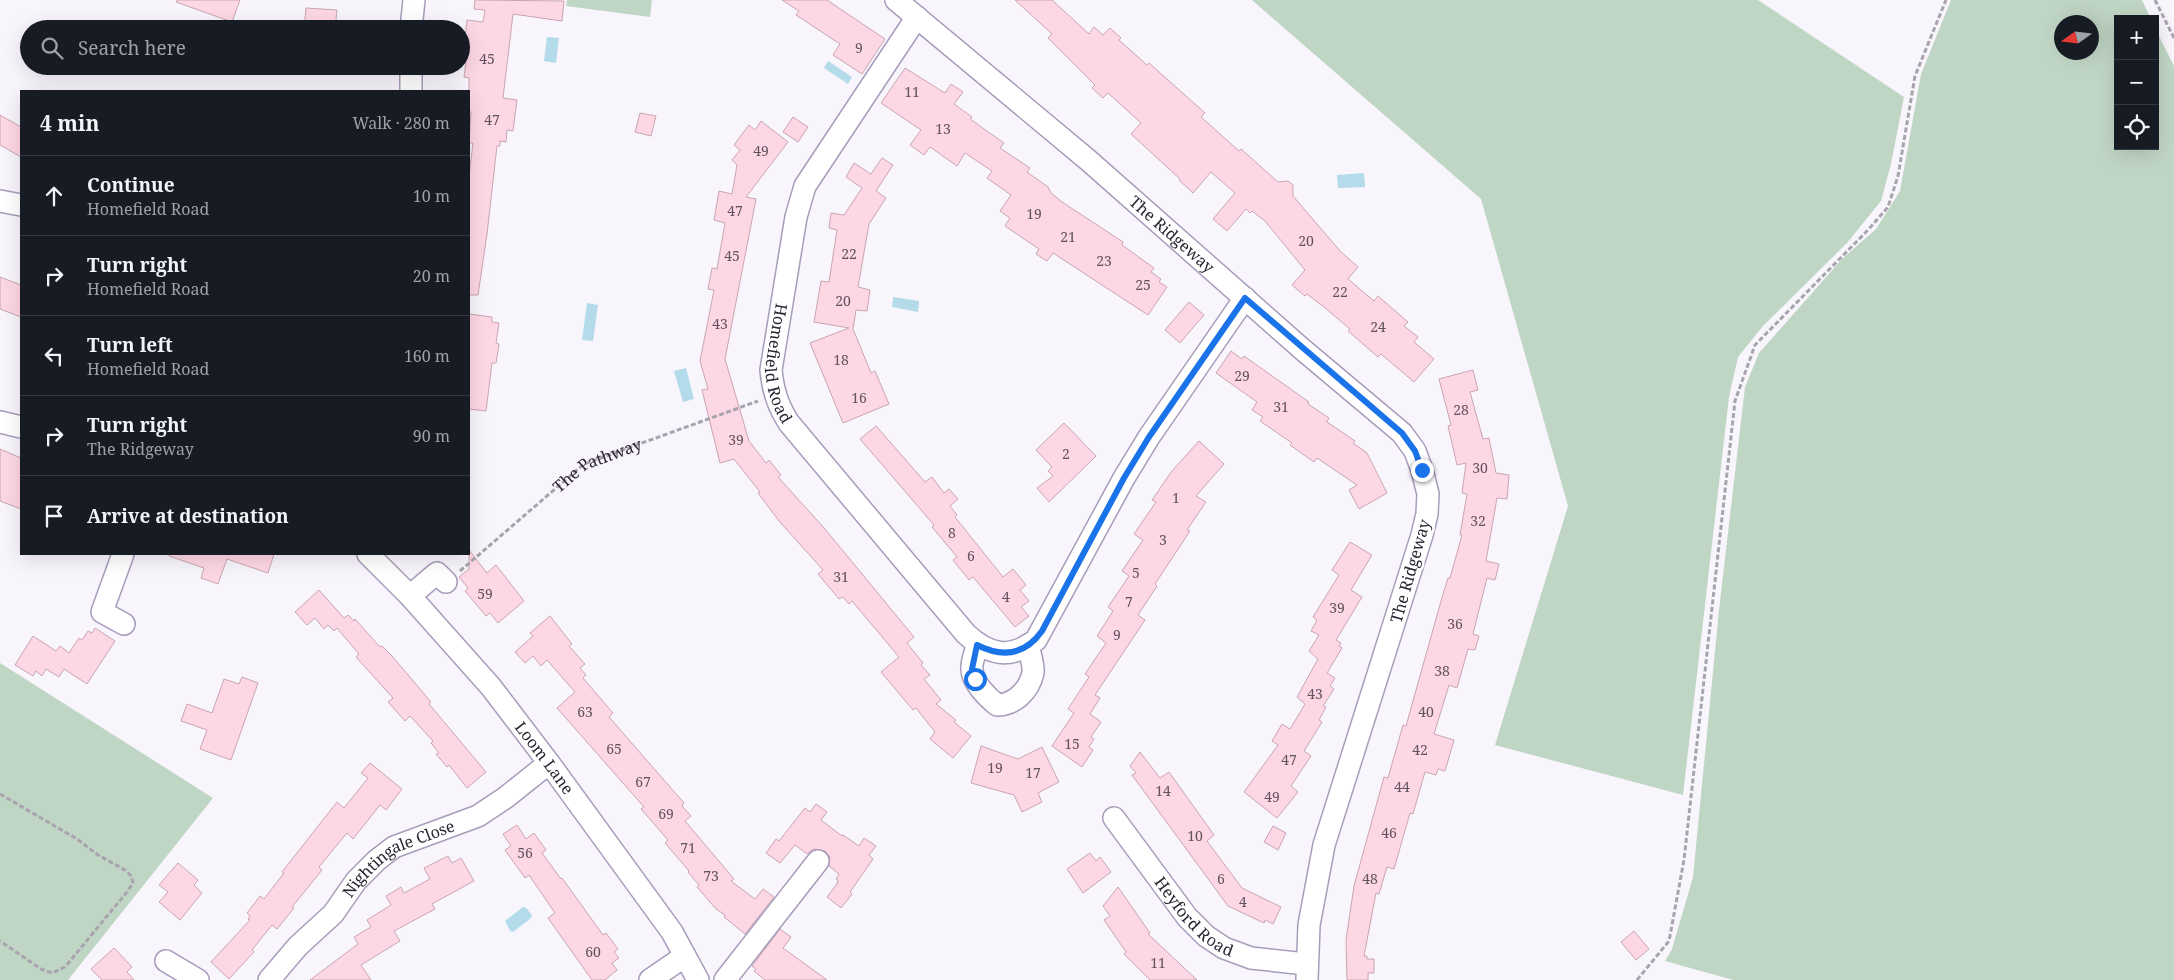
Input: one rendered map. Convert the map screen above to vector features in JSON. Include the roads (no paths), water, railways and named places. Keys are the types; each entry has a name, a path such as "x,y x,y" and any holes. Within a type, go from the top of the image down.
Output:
{"street":[{"path":"412,20 414,0"},
{"name":"The Ridgeway","path":"896,0 1088,160 1402,433 1415,451 1428,494 1427,514 1324,845 1309,925 1307,972"},
{"name":"Homefield Road","path":"916,17 815,169 800,199 771,370 775,394 779,408 789,423 977,645 992,652 1006,653 1018,652 1028,646"},
{"path":"410,75 411,90"},
{"path":"0,201 20,205"},
{"path":"977,645 972,669 975,679 990,699 997,704 1007,705 1018,699 1028,685 1033,673 1028,646 1042,631 1124,478 1149,437 1245,298"},
{"path":"0,422 20,427"},
{"path":"123,555 102,612 124,624"},
{"name":"Loom Lane","path":"369,555 410,596 491,687 549,762 672,932 698,980"},
{"path":"410,596 437,573 446,582"},
{"name":"Nightingale Close","path":"269,980 298,946 333,914 356,881 377,860 394,847 478,816 505,798 549,762"},
{"name":"Heyford Road","path":"1114,818 1187,917 1206,936 1224,948 1250,958 1307,972"},
{"path":"725,980 818,861"},
{"path":"650,980 685,956"},
{"path":"166,961 198,980"}],"water":[{"path":"547,37 559,38 556,63 544,61"},
{"path":"828,61 852,77 848,84 824,68"},
{"path":"1364,173 1365,187 1338,188 1337,175"},
{"path":"893,297 919,301 918,312 892,307"},
{"path":"587,303 598,305 593,341 582,340"},
{"path":"686,368 694,399 683,402 674,371"},
{"path":"523,907 532,915 531,918 513,932 510,931 505,921"}]}
